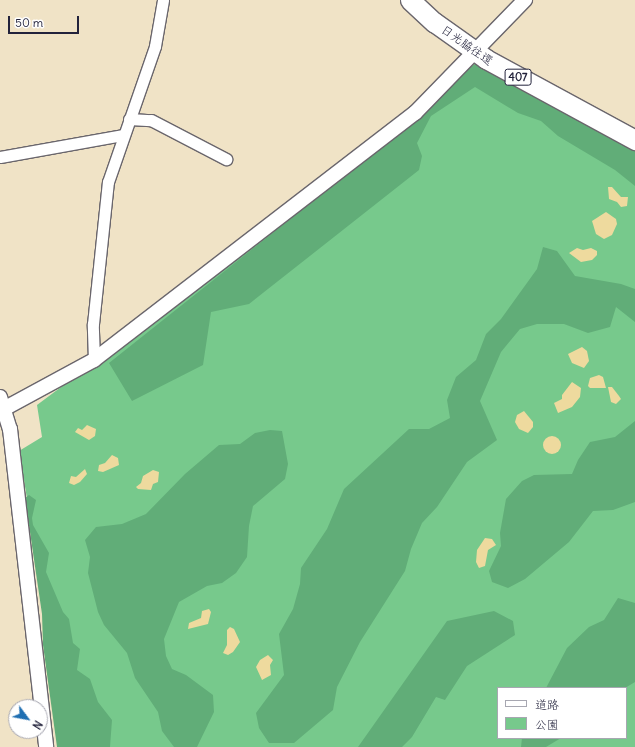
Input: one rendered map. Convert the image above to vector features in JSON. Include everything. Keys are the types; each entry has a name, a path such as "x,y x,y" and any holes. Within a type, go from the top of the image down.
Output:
{"highway":[{"name":"日光脇往還","path":"410,0 434,22 504,70 635,140"}],"street":[{"path":"94,360 93,324 108,182 122,135 155,46 163,0"},
{"path":"46,747 10,429 1,406 94,360 415,113 429,100 474,50 525,0"},
{"path":"129,119 151,120 226,159"},
{"path":"0,157 122,135"}],"green space":[{"path":"476,63 526,87 554,108 635,148 635,186 615,170 558,136 541,121 518,113 475,87 431,116 417,143 422,156 419,170 249,304 211,312 203,365 132,401 109,363 436,103 454,80"},
{"path":"477,77 635,164 635,747 69,747 19,451 42,437 37,405"},
{"path":"543,247 557,251 575,276 621,284 635,289 635,322 616,307 610,327 588,333 564,324 537,324 520,329 501,352 480,401 497,440 467,462 437,507 422,523 411,549 405,571 360,642 337,687 333,710 294,743 269,743 259,728 256,713 284,675 279,634 293,609 300,584 301,568 327,529 344,489 409,429 429,429 450,418 447,400 456,377 476,360 486,334 501,319 537,269"},
{"path":"635,421 635,502 613,510 593,511 569,542 525,579 508,588 492,582 489,571 501,546 500,533 506,499 522,481 534,475 572,474 578,460 590,442 615,437"},
{"path":"270,430 282,431 288,464 285,479 253,506 249,526 247,557 236,573 222,583 207,586 179,602 164,639 166,656 172,669 186,675 213,695 214,712 197,747 174,747 162,731 158,712 135,678 127,653 104,625 98,612 88,573 90,557 85,540 96,527 122,524 146,514 185,474 219,445 240,444 255,433"},
{"path":"29,495 36,500 32,518 33,525 49,553 46,572 63,612 69,619 73,643 80,649 77,670 90,679 98,702 112,720 110,747 57,747 43,645 42,614 25,498"},
{"path":"618,598 635,603 635,682 627,687 547,687 567,648 589,627 604,620"},
{"path":"494,611 513,621 515,635 467,666 445,700 436,697 412,737 402,747 358,747 447,621"},
{"path":"522,739 559,739 546,747 521,747"}],"sand":[{"path":"608,187 612,187 621,197 628,197 627,206 621,207 617,202 609,199"},
{"path":"606,212 616,219 617,224 612,235 604,239 596,234 592,221"},
{"path":"577,248 583,250 591,248 597,251 597,255 592,260 581,262 569,253"},
{"path":"582,347 587,351 589,361 584,368 572,363 568,354"},
{"path":"599,375 603,377 606,388 590,388 588,386 590,378"},
{"path":"572,382 581,388 580,397 572,407 558,413 554,403 562,399 562,395"},
{"path":"608,387 612,387 621,399 616,404 611,402"},
{"path":"524,411 533,422 533,427 528,433 519,429 515,422 517,415"},
{"path":"87,425 96,429 95,436 89,440 75,432 78,428 82,430"},
{"path":"552,436 556,437 560,441 560,449 556,453 552,454 548,453 544,449 543,445 544,441 548,437"},
{"path":"112,455 118,458 119,465 103,472 98,471 99,465 105,463"},
{"path":"85,469 87,474 80,482 74,485 69,483 71,476 76,477"},
{"path":"153,470 159,472 158,482 153,484 151,490 138,489 136,487 141,483 143,476"},
{"path":"485,538 492,539 496,545 488,550 485,566 479,568 476,562 477,550"},
{"path":"209,609 211,612 208,624 188,629 189,623 201,618 202,611"},
{"path":"230,627 234,629 240,642 233,652 228,655 223,653 227,645 227,630"},
{"path":"268,655 273,660 270,665 271,675 262,680 256,667 260,660"}]}
